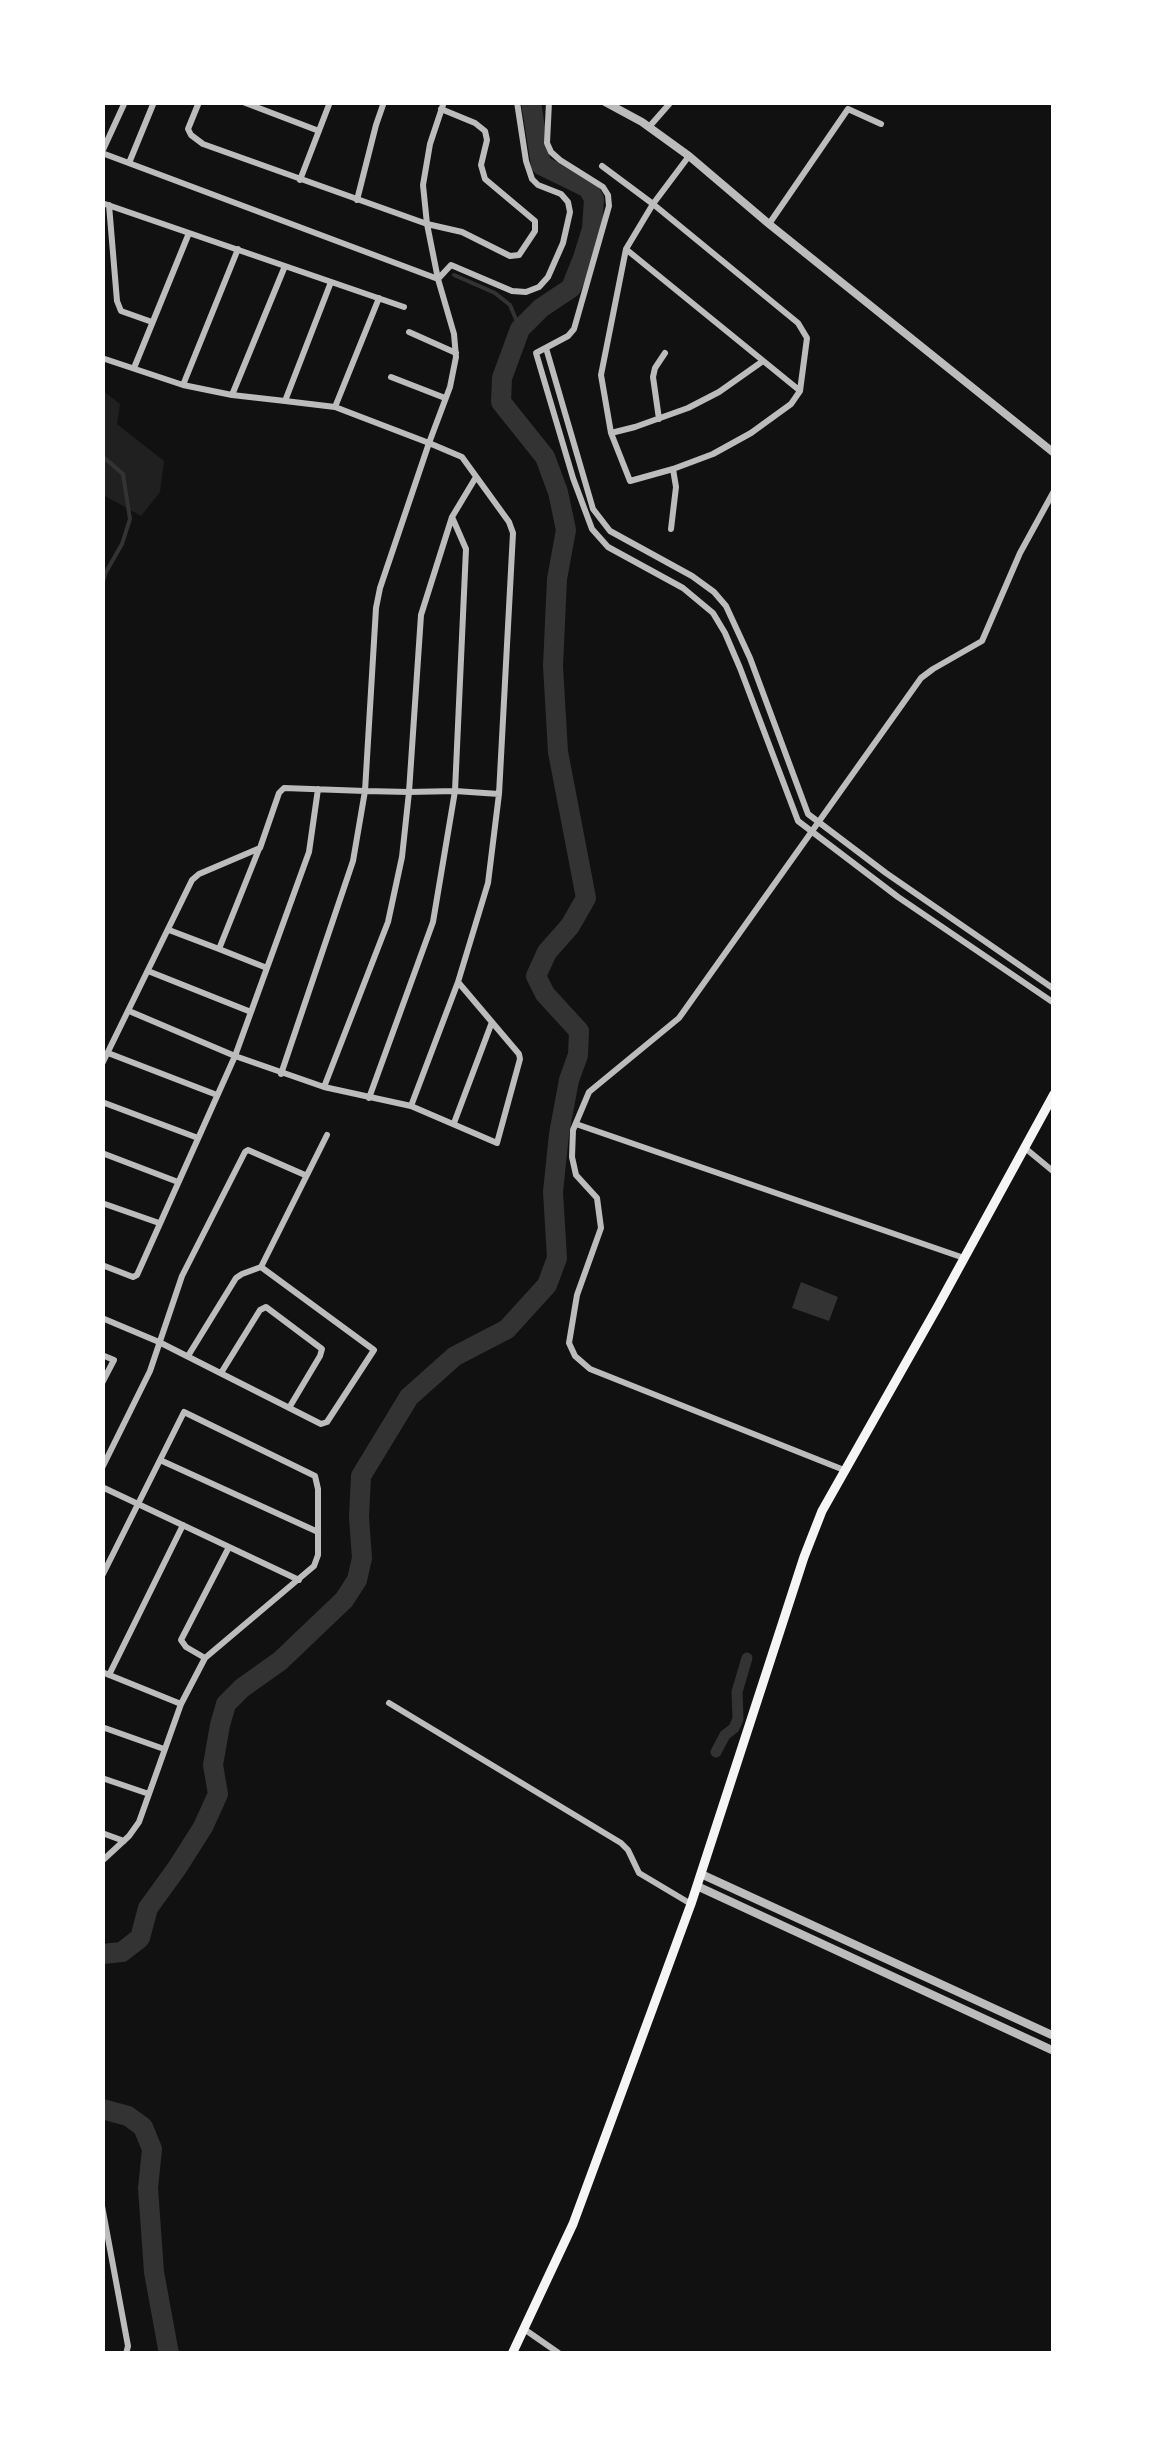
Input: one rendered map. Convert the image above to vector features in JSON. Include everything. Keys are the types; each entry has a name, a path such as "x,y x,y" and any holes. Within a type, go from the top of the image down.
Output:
{"main road":[{"path":"512,2354 573,2224 691,1904 822,1511 1054,1094"}],"street":[{"path":"124,102 102,152 438,279"},
{"path":"130,163 154,102"},
{"path":"199,102 189,123 190,136 216,150 427,224 462,232 515,256 522,252 536,226 531,217 485,179 481,165 485,130 442,106 423,185 427,224 456,354 452,378 380,588 366,791 354,862 281,1074"},
{"path":"242,102 318,131"},
{"path":"300,180 330,102"},
{"path":"357,200 384,102"},
{"path":"438,279 451,265 526,292 548,277 556,260 567,228 568,202 532,179 517,102"},
{"path":"549,102 547,143 551,152 603,187 608,195 609,206 574,329 536,353 592,529 608,547 683,588 713,613 740,668 798,820 898,897 1054,1003"},
{"path":"604,102 650,127 690,156 1054,454"},
{"path":"650,127 671,102"},
{"path":"769,224 848,109 881,124"},
{"path":"602,166 653,204 802,328 807,343 800,390 792,404 712,454 630,482 611,433 601,375 626,250 653,204 690,156"},
{"path":"152,322 120,311 106,204 404,307"},
{"path":"134,368 189,232"},
{"path":"183,384 238,249"},
{"path":"626,250 800,390"},
{"path":"232,394 285,266"},
{"path":"284,401 330,282"},
{"path":"335,408 379,298"},
{"path":"409,332 456,354"},
{"path":"546,348 592,510 610,531 692,576 726,606 750,658 808,814 886,874 1054,990"},
{"path":"659,419 653,377 665,353"},
{"path":"102,358 183,384 335,408 429,443 462,458 509,522 513,533 499,794 488,883 458,982 411,1106"},
{"path":"611,433 659,419 719,392 764,361"},
{"path":"391,377 445,398"},
{"path":"671,529 674,469"},
{"path":"324,1088 388,922 402,857 420,615 452,517 476,476"},
{"path":"844,1470 590,1369 575,1356 569,1344 577,1295 601,1228 597,1198 576,1175 573,1130 589,1092 678,1018 921,678 982,640 1020,553 1054,491"},
{"path":"369,1098 432,922 456,791 466,548 452,517"},
{"path":"219,949 284,788 499,794"},
{"path":"102,1265 135,1277 235,1056 310,852 318,790"},
{"path":"102,1064 192,880 260,848"},
{"path":"168,929 267,968"},
{"path":"148,971 251,1012"},
{"path":"128,1012 281,1074 324,1088 411,1106 497,1143 519,1054 458,982"},
{"path":"454,1123 492,1022"},
{"path":"108,1053 217,1095"},
{"path":"102,1102 198,1138"},
{"path":"576,1124 964,1258"},
{"path":"188,1356 236,1278 261,1266 326,1135"},
{"path":"1024,1147 1054,1172"},
{"path":"102,1468 150,1371 182,1276 245,1152 305,1176"},
{"path":"102,1153 178,1182"},
{"path":"102,1203 158,1223"},
{"path":"102,1318 188,1356 320,1424 327,1422 374,1350 261,1266"},
{"path":"221,1374 260,1310 266,1307 322,1349 289,1408"},
{"path":"102,1354 114,1360 102,1383"},
{"path":"102,1576 184,1412 315,1476 318,1482 316,1562 205,1658 181,1704 135,1830 102,1861"},
{"path":"160,1460 318,1532"},
{"path":"102,1487 298,1580"},
{"path":"181,1704 106,1673 183,1525"},
{"path":"205,1658 186,1648 182,1640 229,1547"},
{"path":"389,1703 621,1843 639,1873 691,1904"},
{"path":"102,1727 164,1749"},
{"path":"102,1778 149,1794"},
{"path":"102,1834 124,1841"},
{"path":"701,1874 1054,2036"},
{"path":"697,1886 1054,2051"},
{"path":"972,2012 977,2000"},
{"path":"102,2206 128,2346 126,2354"},
{"path":"524,2329 560,2354"}],"shaded area":[{"path":"102,390 120,404 117,424 164,461 160,492 141,516 103,498"},
{"path":"801,1282 838,1297 829,1321 792,1308"}],"waterway":[{"path":"102,1954 122,1952 140,1938 148,1908 203,1827 218,1794 213,1765 226,1704 280,1661 344,1600 357,1580 362,1558 361,1476 409,1397 455,1356 507,1329 547,1285 557,1258 553,1192 559,1134 578,1055 579,1031 545,994 536,976 547,952 570,926 586,898 558,752 553,666 557,579 566,530 545,457 501,402 502,378 520,329 541,308 571,288 592,229 594,199 588,188 541,165 531,102"},
{"path":"454,275 495,293 510,305 520,329"},
{"path":"102,456 123,474 130,519 102,585"},
{"path":"716,1752 738,1719 737,1692 747,1658"},
{"path":"102,2109 128,2116 143,2127 152,2149 148,2188 154,2272 169,2354"}]}
